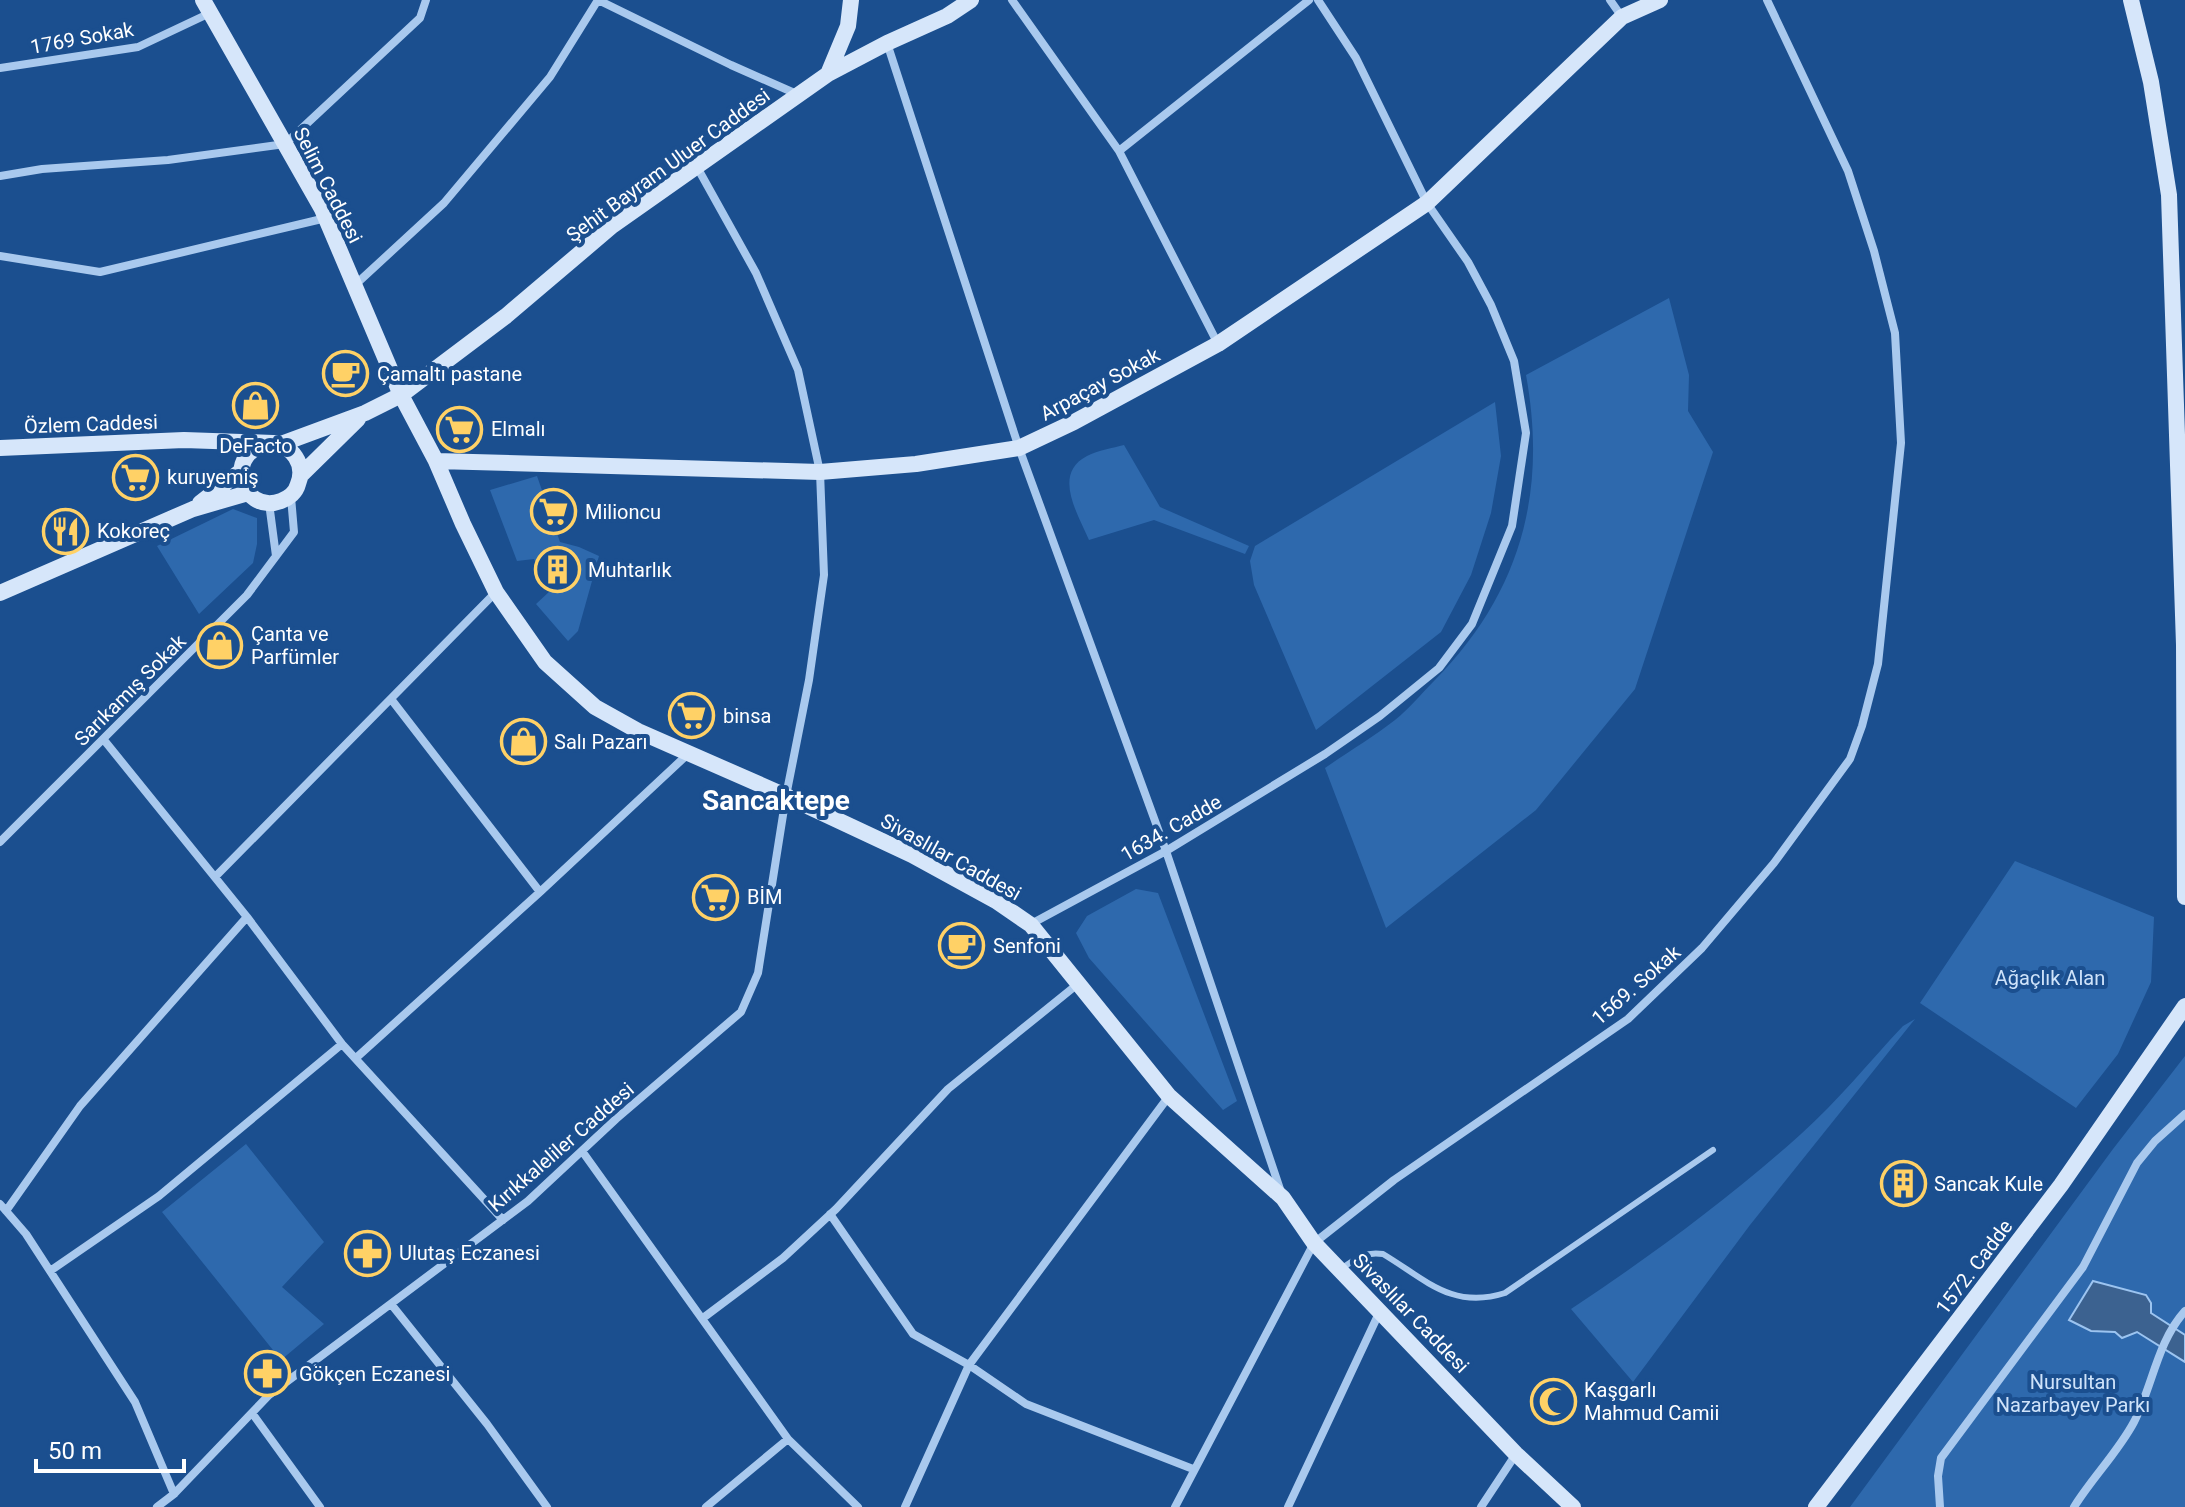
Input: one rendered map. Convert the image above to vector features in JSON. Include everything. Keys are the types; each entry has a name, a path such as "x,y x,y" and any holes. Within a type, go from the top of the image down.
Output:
{"main road":[{"path":"828,74 848,26 851,0"},
{"name":"Şehit Bayram Uluer Caddesi","path":"365,413 401,395 506,316 612,226 828,74 947,16 971,0"},
{"name":"Arpaçay Sokak","path":"436,461 820,472 916,464 1019,448 1074,422 1218,344 1427,203 1622,17 1660,0"},
{"path":"2131,0 2151,82 2169,195 2184,645 2185,897"},
{"name":"Selim Caddesi","path":"207,6 326,218 401,395"},
{"name":"Sivaslılar Caddesi","path":"401,395 436,461 496,592 545,662 595,707 638,731 912,855 996,901 1031,925 1169,1096 1283,1198 1314,1243 1516,1454 1573,1507"},
{"path":"193,509 242,465 256,447 277,444 365,413"},
{"path":"242,465 241,478 254,498 269,503 284,500 296,490 301,475 365,413"},
{"path":"184,440 242,465"},
{"name":"Özlem Caddesi","path":"0,448 184,440 277,444"},
{"path":"277,444 296,456 301,475"},
{"path":"0,593 193,509 248,493"},
{"name":"1572. Cadde","path":"1816,1507 2061,1185 2185,1006"}],"street":[{"path":"0,176 42,169 168,160 285,144 420,18 426,0"},
{"path":"355,285 444,203 550,77 598,0 799,95"},
{"path":"1012,0 1119,151 1218,344"},
{"path":"1119,151 1309,0"},
{"name":"1634. Cadde","path":"1031,925 1166,851 1325,754 1380,716 1439,668 1472,624 1512,526 1526,433 1514,361 1491,305 1468,262 1427,203 1356,58 1318,0"},
{"path":"1610,0 1622,17"},
{"name":"1569. Sokak","path":"1314,1243 1394,1180 1628,1019 1702,948 1774,863 1850,759 1878,664 1901,443 1895,333 1874,251 1848,171 1767,0"},
{"name":"1769 Sokak","path":"0,68 138,47 207,6"},
{"path":"887,43 1019,448 1166,851 1283,1198"},
{"name":"Kırıkkaleliler Caddesi","path":"157,1507 174,1494 269,1395 528,1201 741,1012 758,973 824,575 820,472 798,370 756,273 697,167"},
{"path":"0,256 100,272 326,218"},
{"name":"Sarıkamış Sokak","path":"0,842 247,595 294,532 291,495"},
{"path":"269,503 276,556"},
{"path":"215,877 496,592"},
{"path":"391,699 540,892"},
{"path":"104,740 247,917 342,1044 503,1220"},
{"path":"356,1058 688,754"},
{"path":"174,1494 135,1402 26,1234 3,1208 80,1106 247,917"},
{"path":"703,1318 783,1258 830,1214 948,1089 1079,983"},
{"path":"50,1271 159,1196 342,1044"},
{"path":"905,1507 969,1365 1169,1096"},
{"path":"1940,1507 1938,1476 1941,1458 2083,1267 2137,1163 2155,1141 2185,1114"},
{"path":"582,1151 788,1439 858,1507"},
{"path":"830,1214 913,1334 969,1365 1026,1404 1193,1469"},
{"path":"1175,1507 1314,1243"},
{"path":"391,1304 487,1424 547,1507"},
{"path":"1288,1507 1380,1311"},
{"path":"2074,1507 2132,1427 2150,1387 2160,1352 2175,1322 2185,1311"},
{"path":"252,1413 320,1507"},
{"path":"706,1507 788,1439"},
{"path":"1481,1507 1516,1454"}],"lane":[{"path":"1341,1269 1362,1255 1383,1254 1440,1291 1453,1296 1480,1299 1505,1293 1713,1150"}],"green space":[{"path":"1669,298 1689,375 1688,411 1713,452 1635,689 1536,810 1386,928 1325,768 1387,726 1415,701 1463,648 1487,614 1506,578 1520,541 1529,502 1533,461 1532,419 1526,375"},
{"path":"1495,402 1501,456 1491,513 1471,575 1441,632 1316,730 1254,585 1250,561 1255,546"},
{"path":"1124,445 1160,507 1249,546 1245,554 1154,520 1089,540 1074,507 1069,484 1071,473 1087,456"},
{"path":"537,476 560,542 599,556 578,631 568,641 536,604 550,591 534,559 517,561 490,490"},
{"path":"233,509 257,518 253,563 199,614 157,546"},
{"name":"Ağaçlık Alan","path":"2015,861 2154,917 2151,982 2118,1054 2076,1108 1920,1003"},
{"path":"1136,889 1158,893 1237,1101 1223,1110 1089,958 1076,933 1087,916"},
{"path":"1915,1019 1750,1225 1633,1382 1571,1309 1689,1226 1774,1158 1828,1108 1903,1026"},
{"name":"Nursultan Nazarbayev Parkı","path":"2185,1056 2185,1507 1850,1507 2113,1149"},
{"path":"246,1144 324,1242 282,1287 324,1324 281,1360 162,1212"}],"shaded area":[{"path":"2093,1281 2146,1295 2151,1303 2151,1313 2185,1335 2185,1362 2137,1332 2122,1338 2115,1332 2091,1331 2069,1320"}],"place":[{"name":"Çamaltı pastane","path":"346,374"},
{"name":"DeFacto","path":"256,406"},
{"name":"Elmalı","path":"460,429"},
{"name":"kuruyemiş","path":"136,477"},
{"name":"Milioncu","path":"554,512"},
{"name":"Kokoreç","path":"66,531"},
{"name":"Muhtarlık","path":"557,570"},
{"name":"Çanta ve Parfümler","path":"220,646"},
{"name":"binsa","path":"692,716"},
{"name":"Salı Pazarı","path":"523,742"},
{"name":"BİM","path":"716,897"},
{"name":"Senfoni","path":"962,946"},
{"name":"Sancak Kule","path":"1903,1184"},
{"name":"Ulutaş Eczanesi","path":"368,1253"},
{"name":"Gökçen Eczanesi","path":"268,1374"},
{"name":"Kaşgarlı Mahmud Camii","path":"1553,1402"}],"district":[{"name":"Sancaktepe","path":"776,800"}]}
